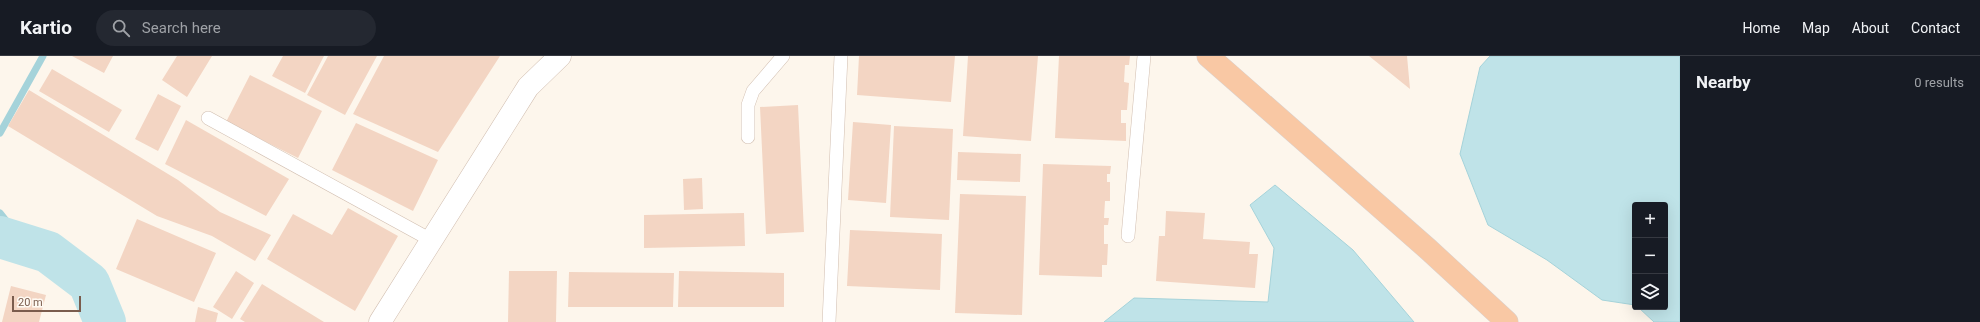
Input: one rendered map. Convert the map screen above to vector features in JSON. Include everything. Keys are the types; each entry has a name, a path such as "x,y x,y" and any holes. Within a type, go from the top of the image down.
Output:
{"highway":[{"path":"1208,56 1429,250 1507,322"}],"street":[{"path":"380,322 528,87 560,56"}],"lane":[{"path":"748,136 748,105 753,91 783,56"},
{"path":"829,322 841,56"},
{"path":"1128,236 1144,56"},
{"path":"208,118 431,240"}],"water":[{"path":"1490,56 1680,56 1680,322 1654,322 1641,310 1668,310 1668,202 1632,202 1632,305 1602,300 1547,260 1488,225 1460,154 1480,67"},
{"path":"1275,185 1353,250 1414,322 1104,322 1134,298 1268,302 1274,248 1250,205"}],"building":[{"path":"72,56 113,56 104,73"},
{"path":"177,56 212,56 187,97 162,80"},
{"path":"283,56 324,56 305,93 272,76"},
{"path":"328,56 377,56 345,115 307,95"},
{"path":"384,56 500,56 438,152 353,114"},
{"path":"859,56 955,56 951,102 857,95"},
{"path":"968,56 1038,56 1031,141 963,136"},
{"path":"1059,56 1130,56 1129,65 1125,65 1124,82 1129,83 1127,110 1121,110 1121,123 1126,123 1126,141 1055,138"},
{"path":"1369,56 1407,56 1410,89"},
{"path":"52,69 122,110 109,132 39,91"},
{"path":"250,75 322,111 298,158 226,122"},
{"path":"29,90 178,180 220,212 271,235 255,261 212,236 157,216 8,126"},
{"path":"158,94 181,106 158,151 135,139"},
{"path":"798,105 804,232 766,234 760,107"},
{"path":"186,120 289,179 266,216 165,164"},
{"path":"853,122 891,125 886,203 848,200"},
{"path":"356,123 438,160 413,211 332,170"},
{"path":"894,126 953,129 949,220 890,217"},
{"path":"958,152 1021,154 1020,182 957,180"},
{"path":"1043,164 1111,166 1110,174 1107,174 1107,182 1110,182 1110,201 1105,201 1104,218 1109,218 1108,225 1104,225 1104,244 1108,244 1107,265 1102,265 1102,277 1039,275"},
{"path":"702,178 703,209 684,210 683,179"},
{"path":"960,194 1026,196 1022,315 955,313"},
{"path":"348,208 398,236 355,311 267,259 293,214 332,235"},
{"path":"1166,211 1205,213 1203,239 1250,242 1249,254 1258,254 1255,288 1156,281 1159,236 1165,236"},
{"path":"744,213 745,246 644,248 644,215"},
{"path":"137,219 216,253 194,302 116,269"},
{"path":"850,230 942,234 940,290 847,286"},
{"path":"236,271 254,283 232,319 213,307"},
{"path":"509,271 557,271 556,322 508,322"},
{"path":"679,271 784,273 784,307 678,307"},
{"path":"569,272 674,273 673,307 568,307"},
{"path":"262,284 324,322 245,322 240,319"},
{"path":"11,286 46,295 39,322 2,322"},
{"path":"198,307 218,313 216,322 195,322"}],"waterway":[{"path":"0,133 43,56"},
{"path":"0,213 25,245"},
{"path":"0,237 48,252 89,283 105,322"}]}
